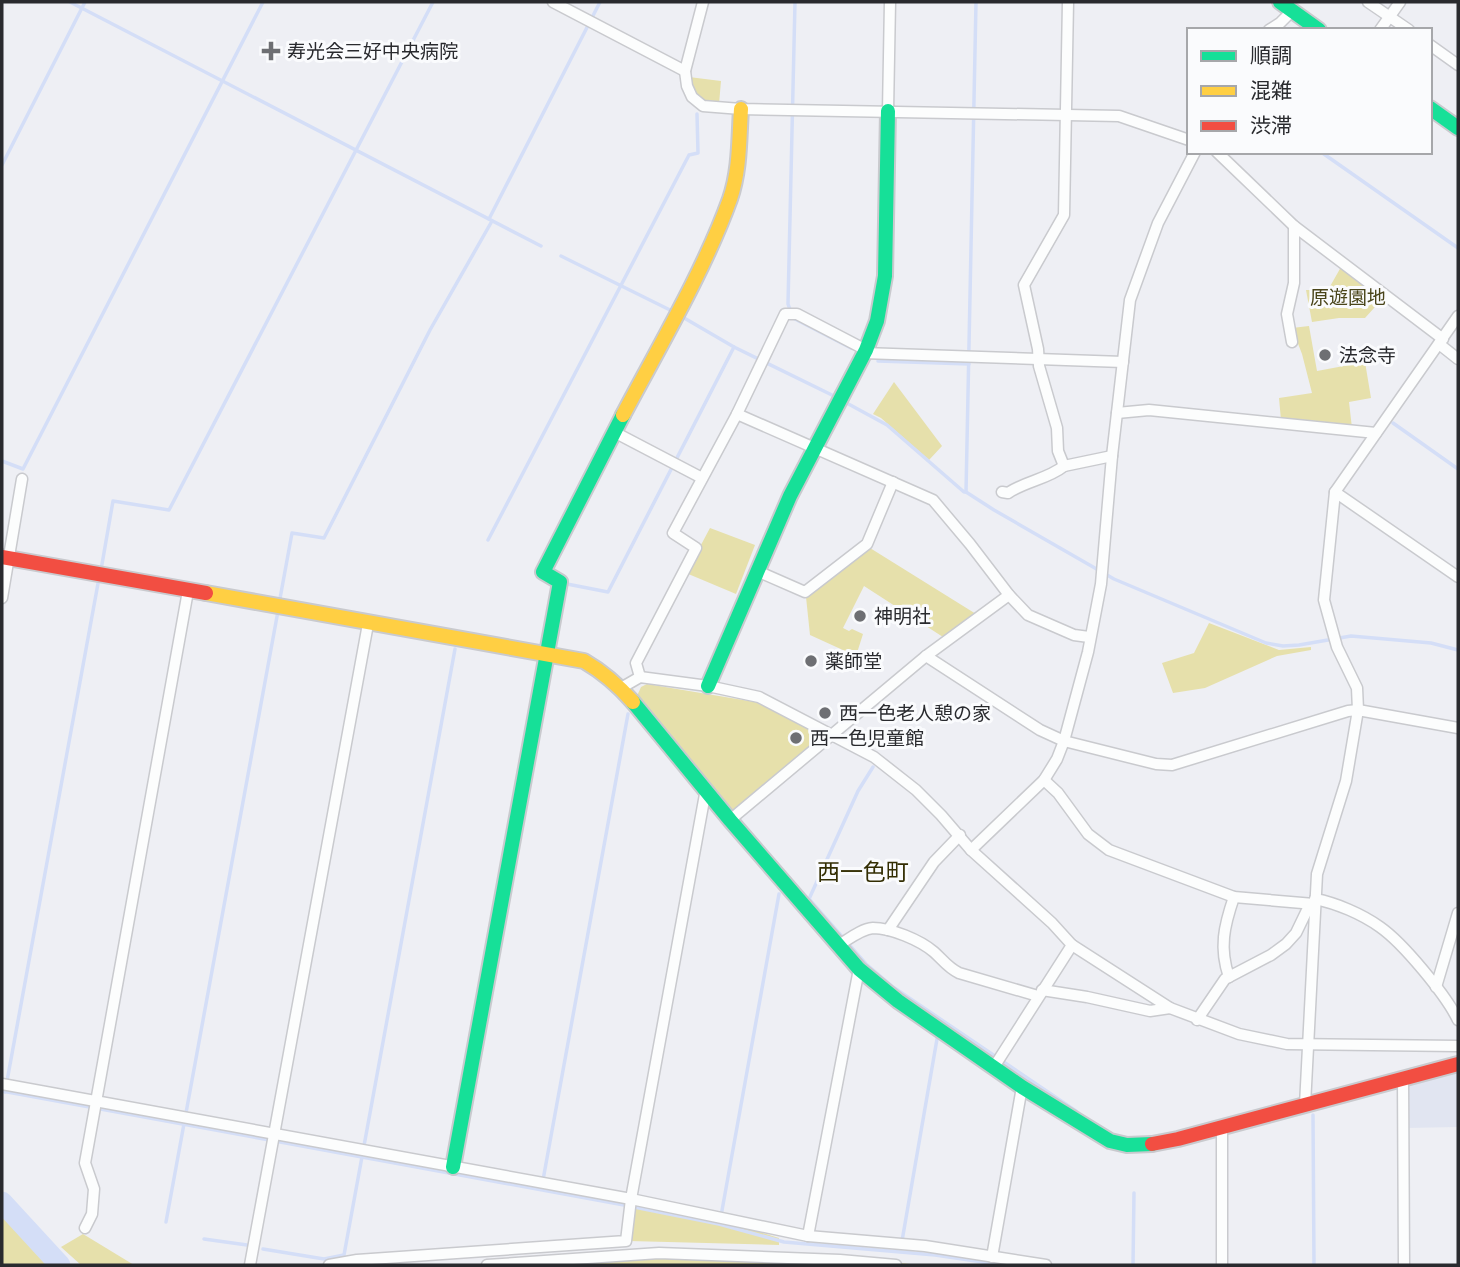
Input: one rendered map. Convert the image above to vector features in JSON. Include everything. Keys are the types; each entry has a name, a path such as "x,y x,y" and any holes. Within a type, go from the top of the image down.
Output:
{"street":[{"path":"553,2 685,71"},
{"path":"703,2 685,71 687,86 696,102 710,108 1119,116 1187,139"},
{"path":"708,686 790,496 865,352 877,321 885,276 890,2"},
{"path":"1064,466 1058,451 1057,428 1038,358 1024,285 1064,215 1068,2"},
{"path":"1266,2 1290,5 1317,28"},
{"path":"1368,2 1406,28"},
{"path":"1381,28 1400,2"},
{"path":"1272,28 1280,23 1290,5"},
{"path":"1432,46 1458,65"},
{"path":"453,1167 560,582 543,572 703,260 730,198 737,169 741,109"},
{"path":"1432,109 1458,128"},
{"path":"971,850 1044,780 1064,741 1079,691 1101,584 1130,300 1158,223 1194,154"},
{"path":"1219,154 1294,226 1441,341 1458,359"},
{"path":"1292,342 1287,314 1295,275 1294,226"},
{"path":"640,677 636,663 696,548 673,533 737,414 785,314 797,314 865,352 1123,362"},
{"path":"1305,1105 1313,903 1317,874 1346,781 1358,710 1357,688 1337,647 1324,600 1335,492 1458,316"},
{"path":"1117,414 1149,410 1376,433"},
{"path":"737,414 933,500 1028,615 1074,635 1089,637"},
{"path":"616,433 702,478"},
{"path":"1002,492 1008,493 1024,483 1054,474 1064,466 1112,456"},
{"path":"2,597 5,558 22,479"},
{"path":"757,571 805,592 867,544 893,482"},
{"path":"1335,492 1458,577"},
{"path":"5,558 584,661 621,688 730,820 859,969 898,1001 1022,1087 1110,1141 1144,1145 1178,1139 1458,1064"},
{"path":"85,1228 92,1214 94,1189 85,1163 188,591"},
{"path":"730,820 926,656 1009,595"},
{"path":"250,1265 368,624"},
{"path":"926,656 1040,730 1064,741 1165,765 1348,711 1358,710 1458,727"},
{"path":"621,688 640,677 708,686 759,697 874,757 898,774 941,814 971,850 1052,923 1072,945 1170,1009 1266,1041 1309,1045 1458,1046"},
{"path":"1044,780 1058,793 1088,834 1109,850 1234,898 1313,903 1328,901 1382,928 1436,987 1458,1020"},
{"path":"329,1265 357,1260 626,1241 631,1199 706,789"},
{"path":"888,930 934,862 960,835"},
{"path":"1229,977 1223,956 1222,935 1234,898"},
{"path":"1197,1020 1218,987 1229,977 1271,956 1286,944 1296,933 1313,903"},
{"path":"1436,987 1458,913"},
{"path":"839,945 871,928 888,930 922,943 950,969 959,973 1040,993 1087,997 1150,1011 1170,1009"},
{"path":"994,1067 1072,945"},
{"path":"808,1236 859,969"},
{"path":"1404,1079 1404,1265"},
{"path":"2,1084 631,1199 808,1236 925,1246 1046,1265"},
{"path":"992,1257 1022,1087"},
{"path":"1222,1265 1223,1126"},
{"path":"487,1265 659,1254 812,1258 896,1265"}],"shaded area":[{"path":"1458,1070 1458,1127 1406,1128 1406,1091 1409,1084"}],"green space":[{"path":"689,77 721,81 719,104 698,97 692,89"},
{"name":"原遊園地","path":"1341,267 1384,297 1365,318 1312,322 1306,290 1328,290"},
{"path":"1309,326 1317,371 1365,362 1371,398 1349,402 1352,428 1281,420 1279,398 1312,393 1292,328"},
{"path":"894,382 942,446 929,460 873,414"},
{"path":"710,528 755,545 736,594 686,573"},
{"path":"870,548 976,614 943,637 864,586 843,628 863,634 856,656 810,635 806,597"},
{"path":"1209,623 1279,650 1311,647 1311,650 1277,656 1205,688 1173,693 1162,663 1194,653"},
{"path":"647,684 755,702 825,735 734,812 638,699 641,687"},
{"path":"634,1203 734,1224 779,1238 779,1245 629,1241"},
{"path":"2,1213 50,1265 2,1265"},
{"path":"83,1234 134,1265 81,1265 61,1247"},
{"path":"808,1253 919,1265 524,1265 625,1257"}],"waterway":[{"path":"70,2 541,246"},
{"path":"2,165 85,2"},
{"path":"2,461 23,469 263,2"},
{"path":"101,570 113,501 169,510 433,2"},
{"path":"489,219 600,2"},
{"path":"795,2 788,304 793,318 851,348"},
{"path":"976,2 966,492 1114,579 1266,643 1299,645 1351,636 1431,643 1458,650"},
{"path":"488,540 689,155 698,153 697,114"},
{"path":"1324,154 1458,248"},
{"path":"279,604 292,533 324,538 430,330 492,221"},
{"path":"561,256 672,311"},
{"path":"679,315 734,347 836,397"},
{"path":"567,584 608,592 734,347"},
{"path":"878,361 969,364"},
{"path":"843,401 887,425 966,492"},
{"path":"1393,423 1458,469"},
{"path":"5,1092 99,578"},
{"path":"166,1222 278,611"},
{"path":"263,1249 324,1259 344,1255 455,649"},
{"path":"543,1180 628,714"},
{"path":"873,767 858,791 809,899 866,964 893,987 1076,1111"},
{"path":"721,1216 779,894"},
{"path":"902,1241 937,1039"},
{"path":"2,1091 624,1205 719,1224 784,1242 935,1255 1003,1265"},
{"path":"1313,1115 1314,1265"},
{"path":"1133,1265 1134,1193"},
{"path":"2,1202 60,1265"},
{"path":"204,1239 247,1245"}],"traffic: fast":[{"path":"1280,2 1316,28"},
{"path":"1432,109 1458,128"},
{"path":"708,686 790,496 866,350 877,321 885,276 888,111"},
{"path":"453,1167 560,582 543,572 623,415"},
{"path":"633,702 730,820 859,969 898,1001 1022,1087 1110,1141 1127,1145 1152,1144"}],"traffic: slow":[{"path":"623,415 694,281 730,199 737,166 741,109"},
{"path":"206,593 584,661 610,679 633,702"}],"traffic: jam":[{"path":"2,557 206,593"},
{"path":"1152,1144 1458,1064"}],"place":[{"name":"寿光会三好中央病院","path":"271,51"},
{"name":"法念寺","path":"1325,355"},
{"name":"神明社","path":"860,616"},
{"name":"薬師堂","path":"811,661"},
{"name":"西一色老人憩の家","path":"825,713"},
{"name":"西一色児童館","path":"796,738"}],"district":[{"name":"西一色町","path":"863,872"}]}
